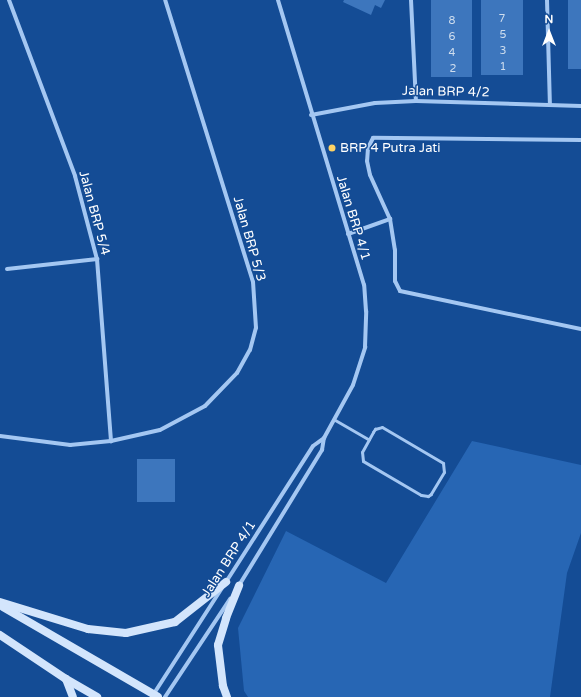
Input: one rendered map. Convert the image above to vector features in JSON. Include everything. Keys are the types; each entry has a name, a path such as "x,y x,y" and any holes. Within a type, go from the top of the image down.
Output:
{"main road":[{"path":"0,602 88,629 126,633 175,622 226,582"},
{"path":"227,697 223,686 218,645 226,618 239,586"},
{"path":"0,605 154,696"},
{"path":"0,635 66,679 97,697"},
{"path":"66,679 73,697"}],"street":[{"name":"Jalan BRP 5/4","path":"9,0 75,176 97,260 111,441"},
{"name":"Jalan BRP 5/3","path":"0,436 70,445 111,441 160,430 205,406 237,373 250,350 256,328 252,282 165,0"},
{"name":"Jalan BRP 4/1","path":"165,697 239,586 322,450 324,438 353,385 365,347 366,311 364,285 311,114 278,0"},
{"path":"411,0 416,101"},
{"path":"547,0 550,105"},
{"name":"Jalan BRP 4/2","path":"311,114 375,103 416,101 581,106"},
{"path":"581,140 373,138 368,148 367,160 370,174 390,220 395,250 395,282 400,291 581,328"},
{"path":"348,234 390,220"},
{"path":"7,270 97,260"},
{"name":"Jalan BRP 4/1","path":"154,696 313,446 324,438"}],"lane":[{"path":"335,420 369,440"},
{"path":"382,427 440,460 445,469 434,491 428,496 421,495 366,464 362,455 369,440 375,429 382,427"}],"shaded area":[{"path":"472,441 581,465 581,533 567,573 550,697 248,697 244,691 238,628 286,531 386,583"}],"building":[{"path":"344,0 385,0 381,8 375,5 371,15 343,2"},
{"path":"431,0 472,0 472,77 431,77"},
{"path":"481,0 523,0 523,75 481,75"},
{"path":"568,0 581,0 581,69 568,69"},
{"path":"137,459 175,459 175,502 137,502"}],"place":[{"name":"BRP 4 Putra Jati","path":"332,148"}]}
